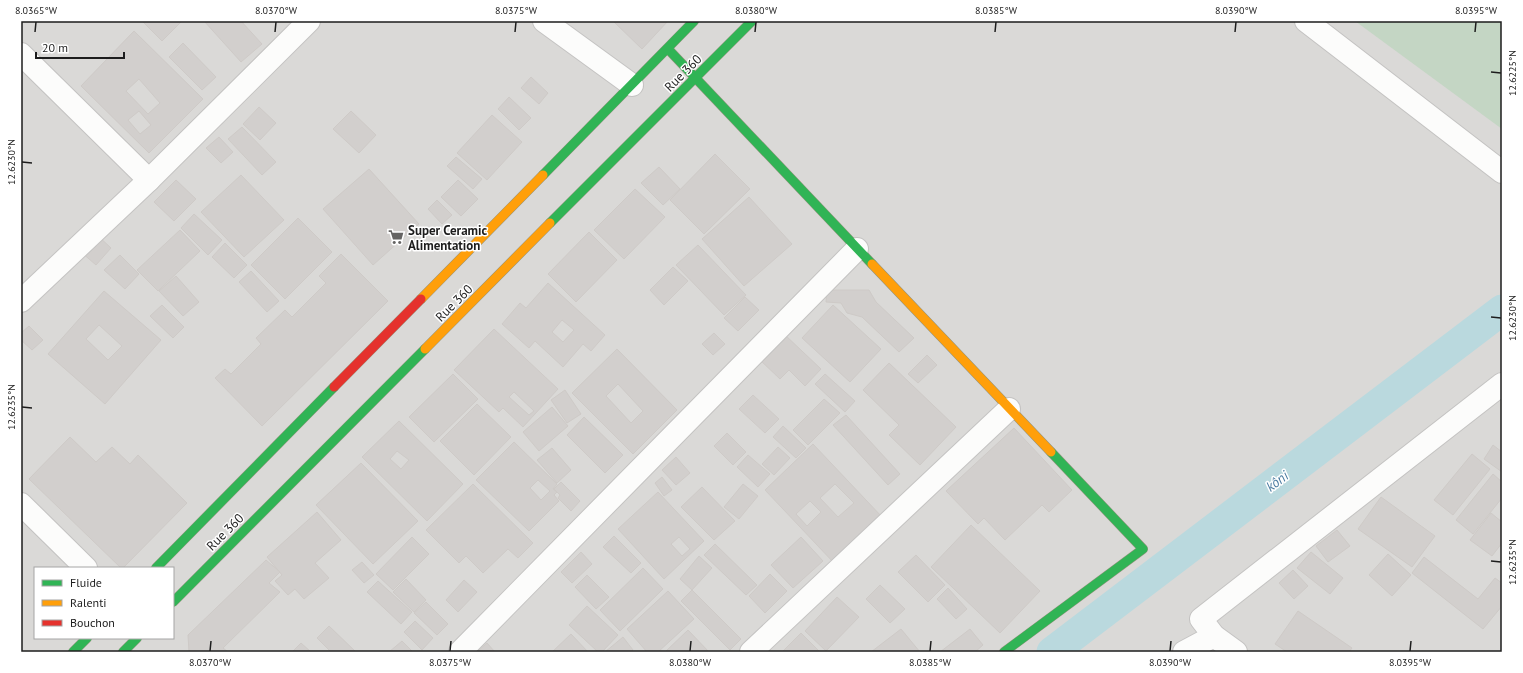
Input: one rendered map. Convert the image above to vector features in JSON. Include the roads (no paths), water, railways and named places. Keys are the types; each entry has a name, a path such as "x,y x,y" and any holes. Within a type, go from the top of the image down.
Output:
{"main road":[{"name":"Rue 360","path":"157,567 694,21"},
{"name":"Rue 360","path":"174,601 696,79 752,21"},
{"path":"668,49 1143,549 1004,652"},
{"path":"73,652 86,639"}],"street":[{"path":"21,301 149,180 309,21"},
{"path":"544,21 632,85"},
{"path":"1306,21 1502,172"},
{"path":"21,54 149,180"},
{"path":"460,652 857,249"},
{"path":"1209,644 1201,620 1502,384"},
{"path":"751,652 1009,409"},
{"path":"21,504 85,567"},
{"path":"1184,652 1209,644 1236,652"}],"waterway":[{"name":"kôni","path":"1052,652 1502,310"}],"place":[{"name":"Super Ceramic Alimentation","path":"396,237"}]}
